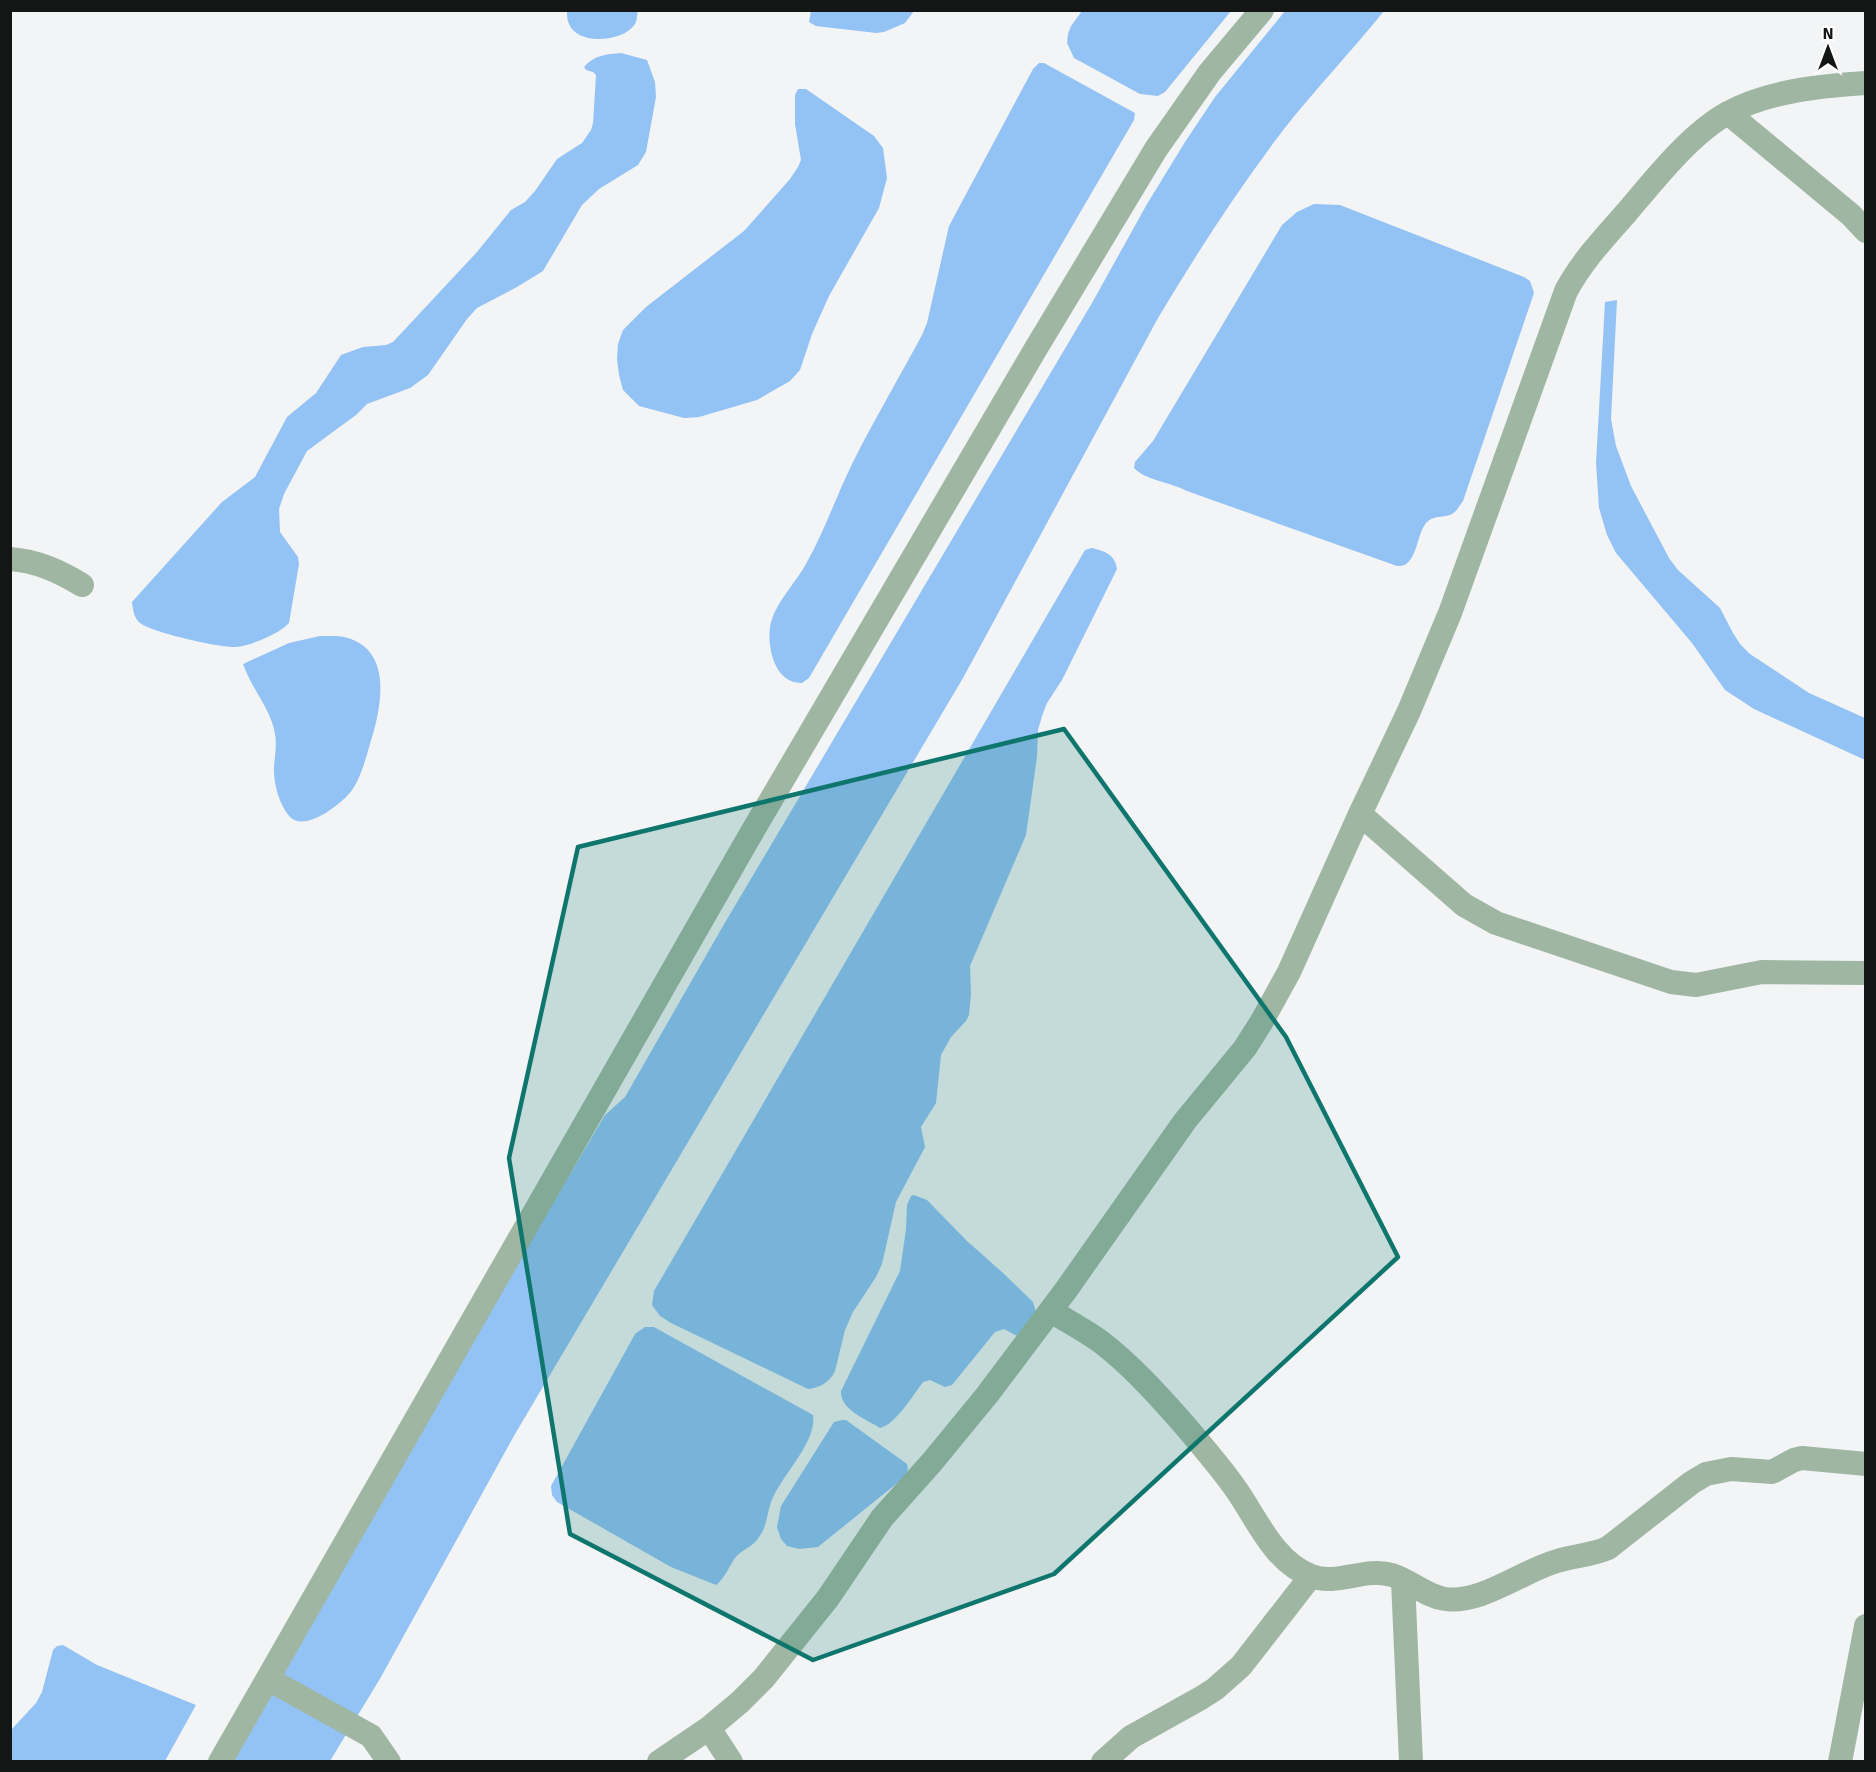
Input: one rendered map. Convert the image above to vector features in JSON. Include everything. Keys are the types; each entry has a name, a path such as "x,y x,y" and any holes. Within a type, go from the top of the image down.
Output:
{"street":[{"path":"220,1761 271,1681 603,1091 1029,360 1156,149 1210,72 1262,10"},
{"path":"660,1761 709,1728 764,1678 828,1598 882,1518 987,1395 1050,1311 1185,1121 1245,1048 1262,1021 1289,972 1409,711 1450,613 1566,291 1583,262 1651,184 1700,134 1728,113 1755,102 1783,95 1811,89 1866,83"},
{"path":"1728,113 1851,215 1866,231"},
{"path":"10,559 29,561 61,572 82,585"},
{"path":"1360,814 1476,913 1496,923 1671,982 1696,985 1762,972 1866,973"},
{"path":"1050,1311 1099,1341 1134,1369 1182,1422 1231,1483 1273,1548 1289,1564 1311,1576 1336,1578 1377,1572 1393,1576 1432,1596 1448,1600 1464,1599 1488,1591 1552,1562 1592,1554 1608,1548 1691,1483 1706,1474 1731,1468 1772,1472 1802,1458 1866,1464"},
{"path":"1103,1761 1131,1737 1201,1698 1228,1678 1311,1576"},
{"path":"1403,1581 1410,1761"},
{"path":"1840,1761 1866,1626"},
{"path":"271,1681 371,1736 390,1761"},
{"path":"709,1728 730,1761"}],"highlighted area":[{"path":"1064,729 1286,1037 1398,1257 1054,1574 813,1660 570,1534 509,1158 578,847"}],"water":[{"path":"567,10 638,11 636,23 629,30 612,38 601,39 582,36 574,31 568,22"},
{"path":"811,10 914,11 905,23 876,33 816,26 809,22"},
{"path":"1082,11 1231,11 1165,92 1158,96 1140,94 1074,58 1067,43 1068,34"},
{"path":"1285,11 1384,11 1296,114 1250,175 1158,318 963,678 515,1434 381,1677 330,1761 233,1762 558,1195 605,1115 625,1097 723,926 1092,303 1147,204 1215,97"},
{"path":"621,53 647,60 655,82 656,97 646,152 638,165 599,189 582,205 543,271 477,308 428,375 410,388 367,404 356,415 307,451 284,494 279,509 280,532 298,557 299,564 289,623 264,639 227,647 157,631 140,623 133,611 132,602 222,502 255,477 287,417 316,393 341,355 363,347 386,345 393,342 477,252 511,210 525,202 535,191 557,159 582,143 593,123 596,75 584,67 596,58"},
{"path":"1039,63 1044,63 1135,113 1134,120 809,678 802,683 793,682 779,671 772,654 769,635 772,619 780,602 812,552 852,464 922,335 927,323 949,226 1033,69"},
{"path":"798,89 806,89 874,136 883,148 887,178 879,208 829,296 812,334 800,370 790,381 757,400 699,417 684,418 639,406 623,390 619,375 618,344 623,330 646,307 744,231 790,179 801,160 795,124 795,95"},
{"path":"1314,204 1340,205 1524,277 1530,281 1534,293 1463,501 1452,514 1432,518 1427,522 1412,558 1403,565 1397,566 1152,479 1134,468 1135,462 1153,441 1282,225 1297,212"},
{"path":"1617,300 1611,419 1616,446 1631,486 1669,558 1678,570 1720,608 1740,644 1750,654 1809,693 1865,718 1865,760 1754,709 1725,690 1692,643 1616,553 1607,535 1599,508 1596,463 1605,302"},
{"path":"1092,548 1105,552 1111,557 1117,569 1042,716 1038,730 1037,757 1026,835 970,966 969,1015 951,1037 941,1055 936,1103 921,1127 925,1147 896,1202 882,1264 853,1312 845,1330 835,1371 824,1384 808,1389 660,1316 652,1305 654,1291 1085,550"},
{"path":"320,636 347,638 365,647 374,658 379,671 380,701 374,731 353,789 337,805 321,816 296,821 286,812 276,786 274,772 276,742 273,725 243,664 289,643"},
{"path":"911,1196 927,1200 1033,1302 1036,1312 1017,1336 1004,1329 995,1332 952,1385 945,1387 930,1380 923,1382 898,1415 886,1426 880,1428 849,1409 842,1398 841,1391 900,1271 907,1205"},
{"path":"645,1327 654,1327 813,1415 810,1437 771,1502 762,1533 754,1543 735,1558 725,1576 716,1585 671,1567 557,1502 552,1495 551,1486 635,1334"},
{"path":"846,1420 907,1464 906,1476 818,1547 799,1549 787,1546 781,1539 777,1527 781,1506 834,1422"},
{"path":"63,1645 97,1665 196,1705 165,1761 11,1761 11,1730 36,1703 42,1692 53,1650"}]}
